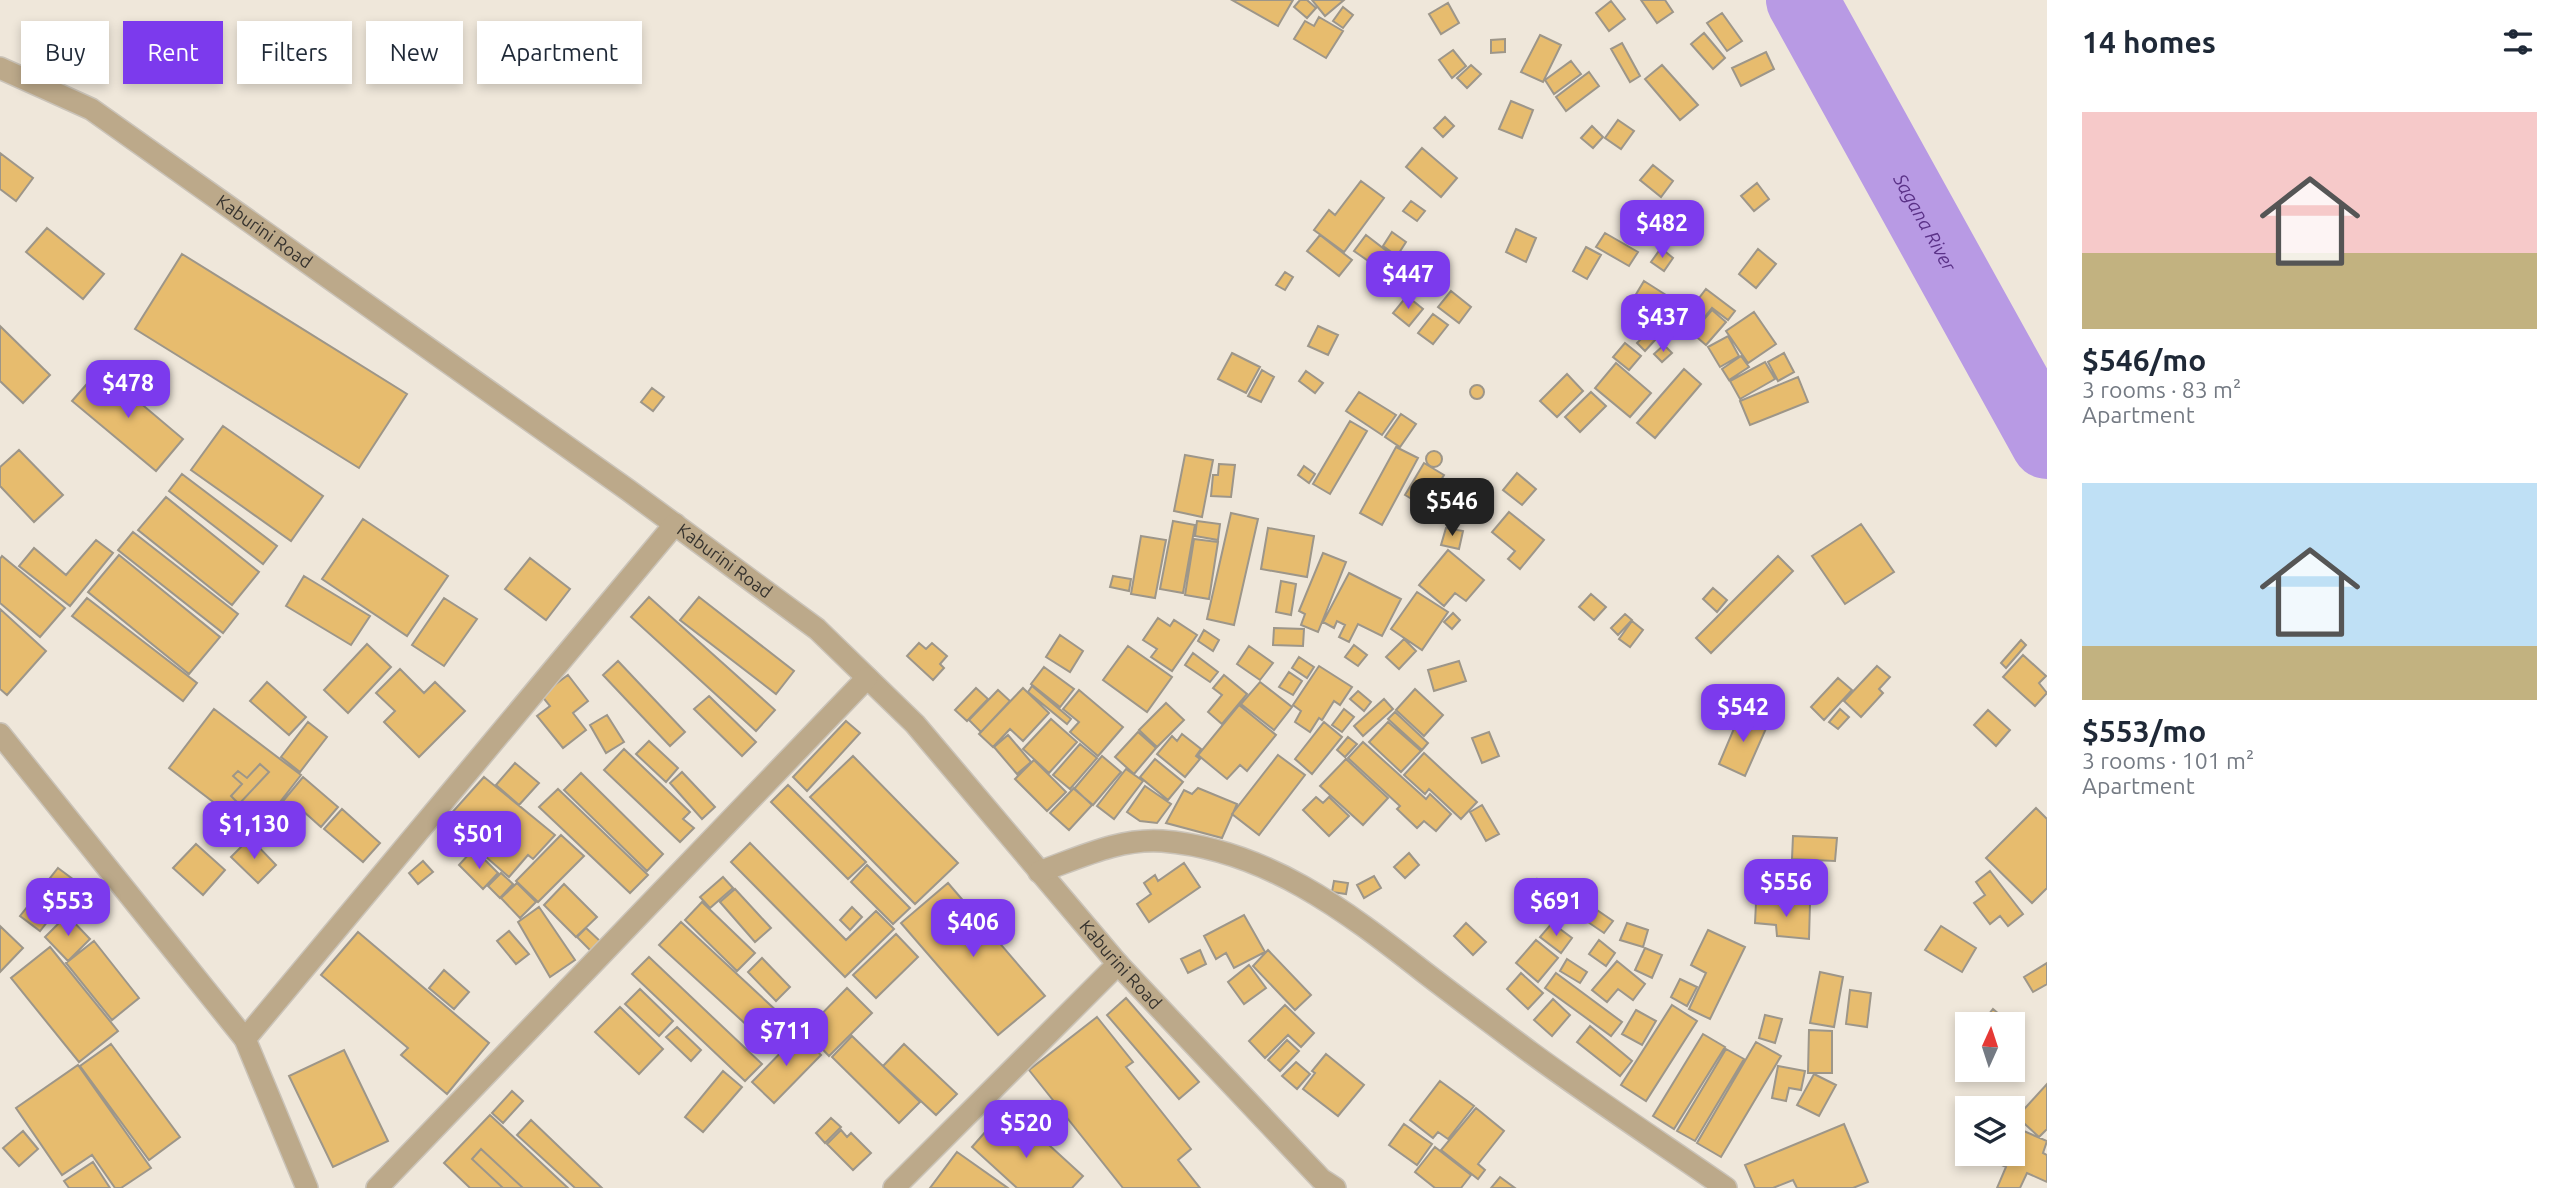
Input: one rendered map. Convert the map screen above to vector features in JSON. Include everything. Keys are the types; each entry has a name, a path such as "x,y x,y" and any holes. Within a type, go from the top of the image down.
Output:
{"street":[{"name":"Kaburini Road","path":"0,68 91,109 675,524 817,629 915,724 1118,964 1321,1180 1335,1188"},
{"path":"245,1039 675,524"},
{"path":"377,1188 867,678"},
{"path":"0,734 245,1039 307,1188"},
{"path":"1039,872 1119,844 1159,841 1198,846 1249,860 1306,888 1367,926 1549,1066 1726,1188"},
{"path":"894,1188 1118,964"}],"building":[{"path":"1232,0 1293,0 1278,26"},
{"path":"1300,0 1307,0 1316,8 1307,18 1294,7"},
{"path":"1312,0 1344,0 1325,16"},
{"path":"1641,0 1665,0 1673,12 1657,23"},
{"path":"1611,1 1625,19 1609,31 1596,13"},
{"path":"1448,3 1459,23 1441,34 1429,14"},
{"path":"1343,7 1353,15 1343,28 1333,21"},
{"path":"1722,13 1742,41 1727,51 1707,23"},
{"path":"1319,17 1343,31 1326,58 1294,39 1305,21 1314,26"},
{"path":"1704,33 1725,58 1713,69 1691,44"},
{"path":"1540,35 1561,45 1543,82 1521,72"},
{"path":"1505,39 1505,52 1491,53 1491,40"},
{"path":"1622,43 1640,76 1630,82 1611,49"},
{"path":"1453,50 1466,66 1452,78 1439,60"},
{"path":"1766,52 1774,69 1741,86 1732,68"},
{"path":"1571,61 1581,74 1554,94 1545,80"},
{"path":"1471,65 1481,74 1467,88 1457,78"},
{"path":"1662,65 1698,105 1680,120 1645,79"},
{"path":"1589,72 1599,86 1566,111 1556,97"},
{"path":"1511,101 1533,110 1522,138 1499,129"},
{"path":"1445,117 1454,126 1443,137 1434,128"},
{"path":"1618,120 1634,131 1621,149 1605,138"},
{"path":"1592,126 1603,137 1593,148 1581,138"},
{"path":"1422,148 1457,178 1441,197 1406,167"},
{"path":"0,153 33,178 16,201 0,189"},
{"path":"1653,165 1673,181 1661,197 1640,180"},
{"path":"1361,181 1384,198 1344,252 1314,230 1329,210 1335,215"},
{"path":"1757,183 1769,199 1754,211 1741,196"},
{"path":"1411,201 1425,211 1417,221 1403,211"},
{"path":"47,228 104,274 83,299 26,252"},
{"path":"1516,229 1536,238 1526,262 1506,252"},
{"path":"1392,232 1406,242 1397,256 1383,246"},
{"path":"1605,233 1638,252 1629,266 1596,247"},
{"path":"1320,235 1352,260 1339,276 1307,251"},
{"path":"1366,235 1388,252 1377,267 1354,251"},
{"path":"1586,247 1601,255 1587,279 1573,271"},
{"path":"1661,248 1673,258 1664,271 1651,262"},
{"path":"1758,249 1776,264 1756,288 1739,274"},
{"path":"182,254 407,394 359,468 135,329"},
{"path":"1285,272 1293,277 1285,290 1276,285"},
{"path":"1644,281 1688,309 1675,328 1632,301"},
{"path":"1706,289 1735,311 1728,320 1712,308 1688,338 1676,328"},
{"path":"1451,291 1471,307 1459,323 1438,307"},
{"path":"1407,296 1423,309 1409,326 1393,313"},
{"path":"1712,310 1726,322 1706,345 1692,333"},
{"path":"1754,312 1776,344 1748,363 1726,331"},
{"path":"1433,314 1448,325 1433,344 1418,333"},
{"path":"0,326 50,375 23,403 0,381"},
{"path":"1318,326 1338,335 1328,355 1308,346"},
{"path":"1647,333 1655,340 1645,351 1637,343"},
{"path":"1728,336 1739,356 1720,367 1708,347"},
{"path":"1625,343 1641,356 1629,370 1613,357"},
{"path":"1664,345 1672,353 1662,362 1654,354"},
{"path":"1232,353 1260,367 1246,393 1218,379"},
{"path":"1784,353 1794,372 1778,381 1768,362"},
{"path":"1741,356 1749,367 1729,380 1722,369"},
{"path":"1765,362 1775,379 1740,399 1730,381"},
{"path":"1616,363 1651,393 1630,417 1595,388"},
{"path":"100,369 183,439 156,471 72,401"},
{"path":"1684,369 1701,384 1655,438 1637,423"},
{"path":"1262,370 1274,377 1261,402 1248,396"},
{"path":"1306,371 1323,383 1315,393 1299,381"},
{"path":"1567,374 1583,391 1557,417 1540,401"},
{"path":"1798,377 1808,402 1750,425 1740,401"},
{"path":"1477,385 1482,387 1482,397 1477,399 1472,397 1470,392 1472,387"},
{"path":"652,388 664,397 653,411 641,402"},
{"path":"1359,392 1396,415 1382,435 1346,411"},
{"path":"1591,392 1606,406 1580,432 1565,417"},
{"path":"1401,414 1416,424 1400,447 1385,437"},
{"path":"1350,421 1367,431 1330,494 1313,484"},
{"path":"223,426 323,496 291,541 191,470"},
{"path":"1396,447 1418,458 1382,525 1360,513"},
{"path":"19,450 63,495 34,522 0,486 0,467"},
{"path":"1431,451 1437,451 1442,459 1440,465 1431,467 1426,462 1426,456"},
{"path":"1185,455 1213,460 1202,517 1174,511"},
{"path":"1424,463 1444,475 1425,507 1405,495"},
{"path":"1219,464 1235,465 1231,497 1211,496 1213,475 1218,475"},
{"path":"1304,466 1315,474 1309,483 1298,475"},
{"path":"1517,473 1536,489 1522,505 1503,490"},
{"path":"182,474 277,546 263,564 169,491"},
{"path":"166,497 259,572 232,605 138,530"},
{"path":"1509,512 1544,540 1520,569 1508,559 1515,551 1492,532"},
{"path":"1231,513 1258,519 1234,625 1207,619"},
{"path":"363,519 448,576 407,636 322,579"},
{"path":"1173,521 1195,525 1183,593 1160,589"},
{"path":"1197,521 1220,524 1218,540 1195,536"},
{"path":"1861,524 1894,572 1845,604 1812,556"},
{"path":"1268,528 1314,536 1307,577 1261,569"},
{"path":"1446,528 1463,531 1459,549 1441,545"},
{"path":"133,532 238,614 223,633 118,550"},
{"path":"1141,536 1166,540 1155,598 1131,594"},
{"path":"1194,539 1218,542 1209,599 1185,595"},
{"path":"96,540 113,553 70,606 19,566 34,548 66,575"},
{"path":"1448,550 1484,580 1466,601 1455,593 1444,606 1419,585"},
{"path":"1323,553 1346,562 1318,632 1301,625 1305,614 1299,611"},
{"path":"119,555 220,637 189,674 88,592"},
{"path":"2,556 65,608 40,637 0,603"},
{"path":"1778,556 1793,571 1711,653 1696,638"},
{"path":"530,558 570,589 546,620 505,589"},
{"path":"1349,573 1401,599 1382,636 1358,624 1349,642 1339,637 1345,625 1337,621 1334,628 1323,622"},
{"path":"304,576 370,616 351,645 286,606"},
{"path":"1113,576 1131,579 1129,591 1110,587"},
{"path":"1281,581 1296,584 1291,615 1276,612"},
{"path":"1713,588 1727,600 1717,612 1703,599"},
{"path":"1417,592 1448,612 1422,650 1391,629"},
{"path":"1591,594 1606,607 1594,620 1579,607"},
{"path":"649,597 775,710 756,731 631,617"},
{"path":"699,597 794,671 776,694 680,620"},
{"path":"87,598 197,683 183,701 72,616"},
{"path":"444,598 477,619 444,666 412,645"},
{"path":"0,609 46,651 7,695 0,689"},
{"path":"1453,613 1460,620 1452,629 1444,622"},
{"path":"1625,614 1632,620 1618,635 1611,628"},
{"path":"1158,618 1170,626 1174,620 1197,635 1172,671 1151,657 1157,649 1143,640"},
{"path":"1632,621 1643,630 1630,647 1619,639"},
{"path":"1274,628 1304,629 1303,646 1273,645"},
{"path":"1204,630 1219,640 1213,651 1198,641"},
{"path":"1060,635 1083,651 1070,672 1046,657"},
{"path":"1404,639 1416,651 1399,669 1386,657"},
{"path":"2021,640 2026,645 2006,668 2001,663"},
{"path":"919,643 926,649 932,643 947,656 940,664 944,668 933,680 907,656"},
{"path":"367,644 391,667 348,713 324,690"},
{"path":"1354,645 1367,655 1358,666 1345,657"},
{"path":"1128,646 1172,677 1147,712 1103,680"},
{"path":"1249,646 1273,663 1260,680 1237,664"},
{"path":"1193,653 1218,672 1210,682 1185,665"},
{"path":"2023,655 2046,676 2039,683 2047,693 2035,706 2003,677"},
{"path":"1299,657 1314,667 1307,678 1292,668"},
{"path":"618,661 685,732 670,746 603,675"},
{"path":"1459,661 1466,681 1434,691 1428,670"},
{"path":"1319,666 1352,687 1340,705 1334,701 1322,720 1319,718 1310,732 1295,722 1301,711 1293,705"},
{"path":"1877,666 1890,677 1879,689 1883,693 1861,717 1844,701"},
{"path":"1044,667 1074,689 1060,707 1031,684"},
{"path":"400,669 424,693 435,682 465,711 419,757 384,722 395,711 376,693"},
{"path":"1289,672 1302,681 1293,695 1279,687"},
{"path":"568,675 588,701 573,713 586,730 563,748 537,716 550,706 541,695"},
{"path":"1224,675 1247,694 1222,724 1208,712 1222,695 1213,688"},
{"path":"1838,678 1852,690 1824,720 1811,707"},
{"path":"267,682 306,717 289,735 250,701"},
{"path":"1260,682 1292,707 1274,730 1241,704"},
{"path":"1032,686 1071,719 1067,724 1028,692"},
{"path":"976,688 988,699 967,721 955,710"},
{"path":"1023,688 1049,713 1023,741 1010,729 993,747 979,734"},
{"path":"1415,689 1443,715 1424,736 1396,710"},
{"path":"998,690 1010,701 981,732 969,720"},
{"path":"1079,690 1123,727 1098,756 1070,732 1079,722 1063,709"},
{"path":"1358,691 1371,702 1364,711 1350,699"},
{"path":"709,696 756,742 742,756 694,709"},
{"path":"1384,699 1393,709 1363,736 1354,726"},
{"path":"1752,700 1770,708 1765,720 1747,711"},
{"path":"1166,703 1184,720 1157,747 1139,730"},
{"path":"1239,705 1276,735 1247,771 1240,765 1227,779 1198,755"},
{"path":"214,709 301,775 255,834 169,768","holes":["260,764 269,772 239,804 231,796 242,784 233,776 238,771 247,778"]},
{"path":"1344,709 1354,717 1342,732 1332,725"},
{"path":"1840,709 1849,717 1838,729 1829,722"},
{"path":"1988,710 2010,730 1996,746 1974,725"},
{"path":"1395,712 1428,743 1422,750 1388,719"},
{"path":"1741,712 1768,724 1745,776 1719,764"},
{"path":"607,715 624,742 606,753 590,725"},
{"path":"1051,719 1077,742 1049,773 1023,749"},
{"path":"846,721 860,733 807,791 793,777"},
{"path":"308,722 327,737 300,772 281,757"},
{"path":"1324,722 1342,737 1312,774 1295,759"},
{"path":"1388,722 1421,751 1401,772 1369,742"},
{"path":"1138,732 1156,748 1134,774 1115,757"},
{"path":"1489,732 1499,756 1482,763 1472,738"},
{"path":"1182,734 1201,749 1196,756 1200,759 1185,777 1157,754 1172,736 1177,741"},
{"path":"1008,735 1031,762 1017,774 994,747"},
{"path":"1348,737 1357,744 1345,757 1337,750"},
{"path":"649,741 678,768 666,782 636,754"},
{"path":"1363,742 1426,799 1430,794 1451,814 1436,831 1424,821 1417,828 1397,809 1400,806 1348,758"},
{"path":"1080,744 1097,758 1070,789 1053,775"},
{"path":"624,749 690,812 683,819 694,828 680,842 604,770"},
{"path":"1424,753 1477,802 1461,819 1429,789 1425,794 1404,775"},
{"path":"1278,755 1305,775 1259,835 1232,814"},
{"path":"853,756 958,863 915,904 810,797"},
{"path":"1102,756 1121,772 1093,805 1074,789"},
{"path":"1155,759 1183,782 1168,800 1140,777"},
{"path":"1346,759 1388,798 1363,825 1320,786"},
{"path":"1034,760 1066,792 1047,811 1015,779"},
{"path":"515,763 539,783 519,805 496,785"},
{"path":"260,764 269,772 239,804 231,796 242,784 233,776 238,771 247,778"},
{"path":"1126,769 1143,781 1114,819 1097,806"},
{"path":"682,772 715,807 702,819 670,783"},
{"path":"581,773 663,854 647,871 564,790"},
{"path":"303,777 338,807 321,827 303,811 290,826 274,812"},
{"path":"484,777 555,835 533,859 528,855 509,877 485,856 480,861 440,826"},
{"path":"788,785 866,862 848,879 771,802"},
{"path":"1145,786 1171,804 1157,823 1140,821 1127,812"},
{"path":"1074,788 1092,805 1069,830 1050,813"},
{"path":"1198,788 1237,804 1222,838 1166,823 1184,790 1192,794"},
{"path":"558,789 648,875 630,893 539,807"},
{"path":"1316,797 1323,803 1329,797 1349,816 1329,836 1303,810"},
{"path":"1482,805 1499,834 1486,841 1470,812"},
{"path":"2036,808 2047,819 2047,888 2032,903 1986,858"},
{"path":"342,809 380,843 363,862 324,829"},
{"path":"561,835 584,856 538,902 516,881"},
{"path":"1793,836 1837,838 1835,861 1792,859"},
{"path":"250,838 276,865 258,883 231,857"},
{"path":"750,843 846,940 876,911 894,929 845,977 731,862"},
{"path":"196,844 225,870 203,895 173,868"},
{"path":"470,853 480,863 484,859 498,873 483,889 459,865"},
{"path":"1409,853 1419,865 1405,878 1394,867"},
{"path":"423,861 433,872 418,884 409,873"},
{"path":"1756,861 1823,865 1820,901 1755,897"},
{"path":"1184,863 1200,887 1149,922 1137,904 1151,894 1144,883 1155,875 1158,881"},
{"path":"867,865 910,908 893,924 851,882"},
{"path":"58,868 78,883 40,931 20,916"},
{"path":"1990,871 2023,914 2008,926 2000,916 1990,924 1974,903 1985,895 1976,882"},
{"path":"501,873 513,884 500,898 488,886"},
{"path":"1374,876 1381,888 1364,898 1357,885"},
{"path":"723,877 733,888 710,908 700,897"},
{"path":"1537,879 1552,893 1541,906 1525,893"},
{"path":"1334,881 1348,883 1346,894 1332,892"},
{"path":"517,883 536,902 520,918 501,898"},
{"path":"948,883 1045,996 998,1035 901,923"},
{"path":"564,884 597,917 576,937 544,905"},
{"path":"735,889 771,928 755,942 720,902"},
{"path":"1575,895 1613,921 1604,933 1566,907"},
{"path":"702,902 755,953 737,971 685,920"},
{"path":"1756,903 1810,904 1809,939 1777,936 1776,925 1755,923"},
{"path":"539,907 575,960 550,977 518,922"},
{"path":"852,907 862,917 850,930 840,920"},
{"path":"67,915 90,939 68,961 45,937"},
{"path":"1244,915 1265,952 1234,968 1226,953 1216,959 1204,936"},
{"path":"681,922 794,1027 774,1050 659,945"},
{"path":"1466,923 1486,942 1473,955 1454,936"},
{"path":"1552,923 1572,938 1561,953 1540,937"},
{"path":"1627,923 1648,930 1643,947 1620,940"},
{"path":"0,926 23,948 0,972"},
{"path":"1941,926 1976,948 1962,972 1925,950"},
{"path":"586,928 601,942 591,951 577,937"},
{"path":"1708,930 1745,947 1710,1019 1689,1009 1706,973 1691,965"},
{"path":"509,931 529,954 516,964 497,941"},
{"path":"358,932 489,1043 447,1094 401,1055 408,1048 321,975"},
{"path":"896,934 918,957 876,998 853,975"},
{"path":"1536,940 1558,958 1538,982 1516,963"},
{"path":"1599,940 1615,953 1606,966 1589,954"},
{"path":"94,941 139,998 112,1020 66,963"},
{"path":"50,947 118,1031 79,1062 11,978"},
{"path":"1645,948 1662,955 1652,978 1635,970"},
{"path":"1200,950 1206,964 1188,973 1181,959"},
{"path":"1268,950 1311,995 1295,1010 1253,966"},
{"path":"649,957 762,1064 745,1081 632,974"},
{"path":"762,958 790,987 776,1001 748,972"},
{"path":"1567,959 1587,972 1580,983 1560,971"},
{"path":"1617,961 1645,984 1633,1000 1618,989 1607,1002 1592,990"},
{"path":"2047,963 2047,984 2033,992 2024,977"},
{"path":"1249,965 1266,988 1244,1004 1228,982"},
{"path":"444,970 469,992 454,1009 429,988"},
{"path":"1820,972 1843,977 1834,1027 1810,1023"},
{"path":"1521,973 1543,993 1528,1009 1507,989"},
{"path":"1556,973 1622,1022 1611,1036 1545,988"},
{"path":"1680,979 1697,987 1687,1006 1671,997"},
{"path":"847,988 872,1013 829,1056 805,1031"},
{"path":"640,989 673,1021 659,1036 625,1004"},
{"path":"1850,990 1871,993 1867,1027 1846,1024"},
{"path":"1126,998 1199,1082 1179,1099 1107,1015"},
{"path":"1553,999 1570,1015 1552,1036 1534,1020"},
{"path":"1285,1005 1314,1033 1301,1047 1288,1035 1265,1058 1249,1041"},
{"path":"1672,1005 1697,1021 1646,1101 1621,1085"},
{"path":"620,1007 663,1049 639,1074 595,1032"},
{"path":"1636,1010 1656,1021 1642,1045 1622,1034"},
{"path":"1765,1015 1782,1019 1775,1043 1759,1038"},
{"path":"1097,1017 1133,1062 1126,1067 1191,1149 1178,1160 1200,1188 1123,1188 1029,1070"},
{"path":"1590,1026 1632,1061 1620,1076 1577,1042"},
{"path":"677,1027 701,1050 691,1061 666,1037"},
{"path":"1809,1030 1832,1031 1832,1073 1808,1073"},
{"path":"799,1034 821,1055 774,1103 752,1082"},
{"path":"1703,1034 1725,1047 1674,1129 1653,1116"},
{"path":"852,1036 920,1102 899,1123 832,1057"},
{"path":"1287,1040 1299,1051 1280,1071 1268,1060"},
{"path":"1756,1042 1781,1056 1721,1157 1697,1143"},
{"path":"111,1044 180,1137 149,1160 80,1066"},
{"path":"904,1044 957,1094 936,1115 883,1066"},
{"path":"1726,1049 1744,1059 1695,1141 1677,1131"},
{"path":"344,1050 388,1141 333,1167 289,1076"},
{"path":"1326,1054 1364,1085 1338,1116 1303,1089 1315,1073 1312,1071"},
{"path":"1296,1062 1310,1074 1297,1089 1282,1076"},
{"path":"78,1065 151,1168 121,1188 115,1188 92,1155 62,1175 16,1108"},
{"path":"1778,1066 1805,1071 1801,1090 1789,1088 1786,1101 1772,1098"},
{"path":"723,1071 742,1087 703,1132 685,1117"},
{"path":"1814,1074 1836,1085 1819,1116 1797,1105"},
{"path":"1440,1081 1474,1106 1448,1139 1438,1132 1433,1138 1410,1120"},
{"path":"2047,1084 2047,1129 2039,1137 2025,1124 2025,1108"},
{"path":"512,1091 523,1101 503,1123 492,1113"},
{"path":"1476,1108 1504,1131 1478,1164 1485,1170 1478,1179 1441,1150"},
{"path":"490,1115 568,1188 523,1188 481,1149 472,1159 503,1188 470,1188 444,1163"},
{"path":"831,1118 841,1127 825,1143 816,1133"},
{"path":"531,1120 602,1188 575,1188 517,1135"},
{"path":"994,1122 1014,1139 1027,1125 1083,1176 1072,1188 1017,1188 972,1147"},
{"path":"1404,1124 1432,1144 1417,1165 1389,1145"},
{"path":"1844,1124 1868,1182 1853,1188 1797,1188 1793,1180 1773,1188 1755,1188 1745,1165"},
{"path":"841,1130 847,1137 851,1133 871,1153 853,1170 827,1144"},
{"path":"23,1131 38,1149 19,1166 3,1148"},
{"path":"2025,1132 2047,1141 2043,1153 2047,1155 2047,1182 2027,1173 2020,1188 1997,1188 2006,1167 2004,1166 2025,1166"},
{"path":"1435,1147 1471,1175 1461,1188 1435,1188 1415,1172"},
{"path":"481,1149 523,1188 503,1188 472,1159"},
{"path":"957,1152 1008,1188 930,1188"},
{"path":"93,1162 110,1188 69,1188 64,1181"},
{"path":"1500,1177 1515,1188 1491,1188"}],"waterway":[{"name":"Sagana River","path":"1802,0 2047,443"}]}
